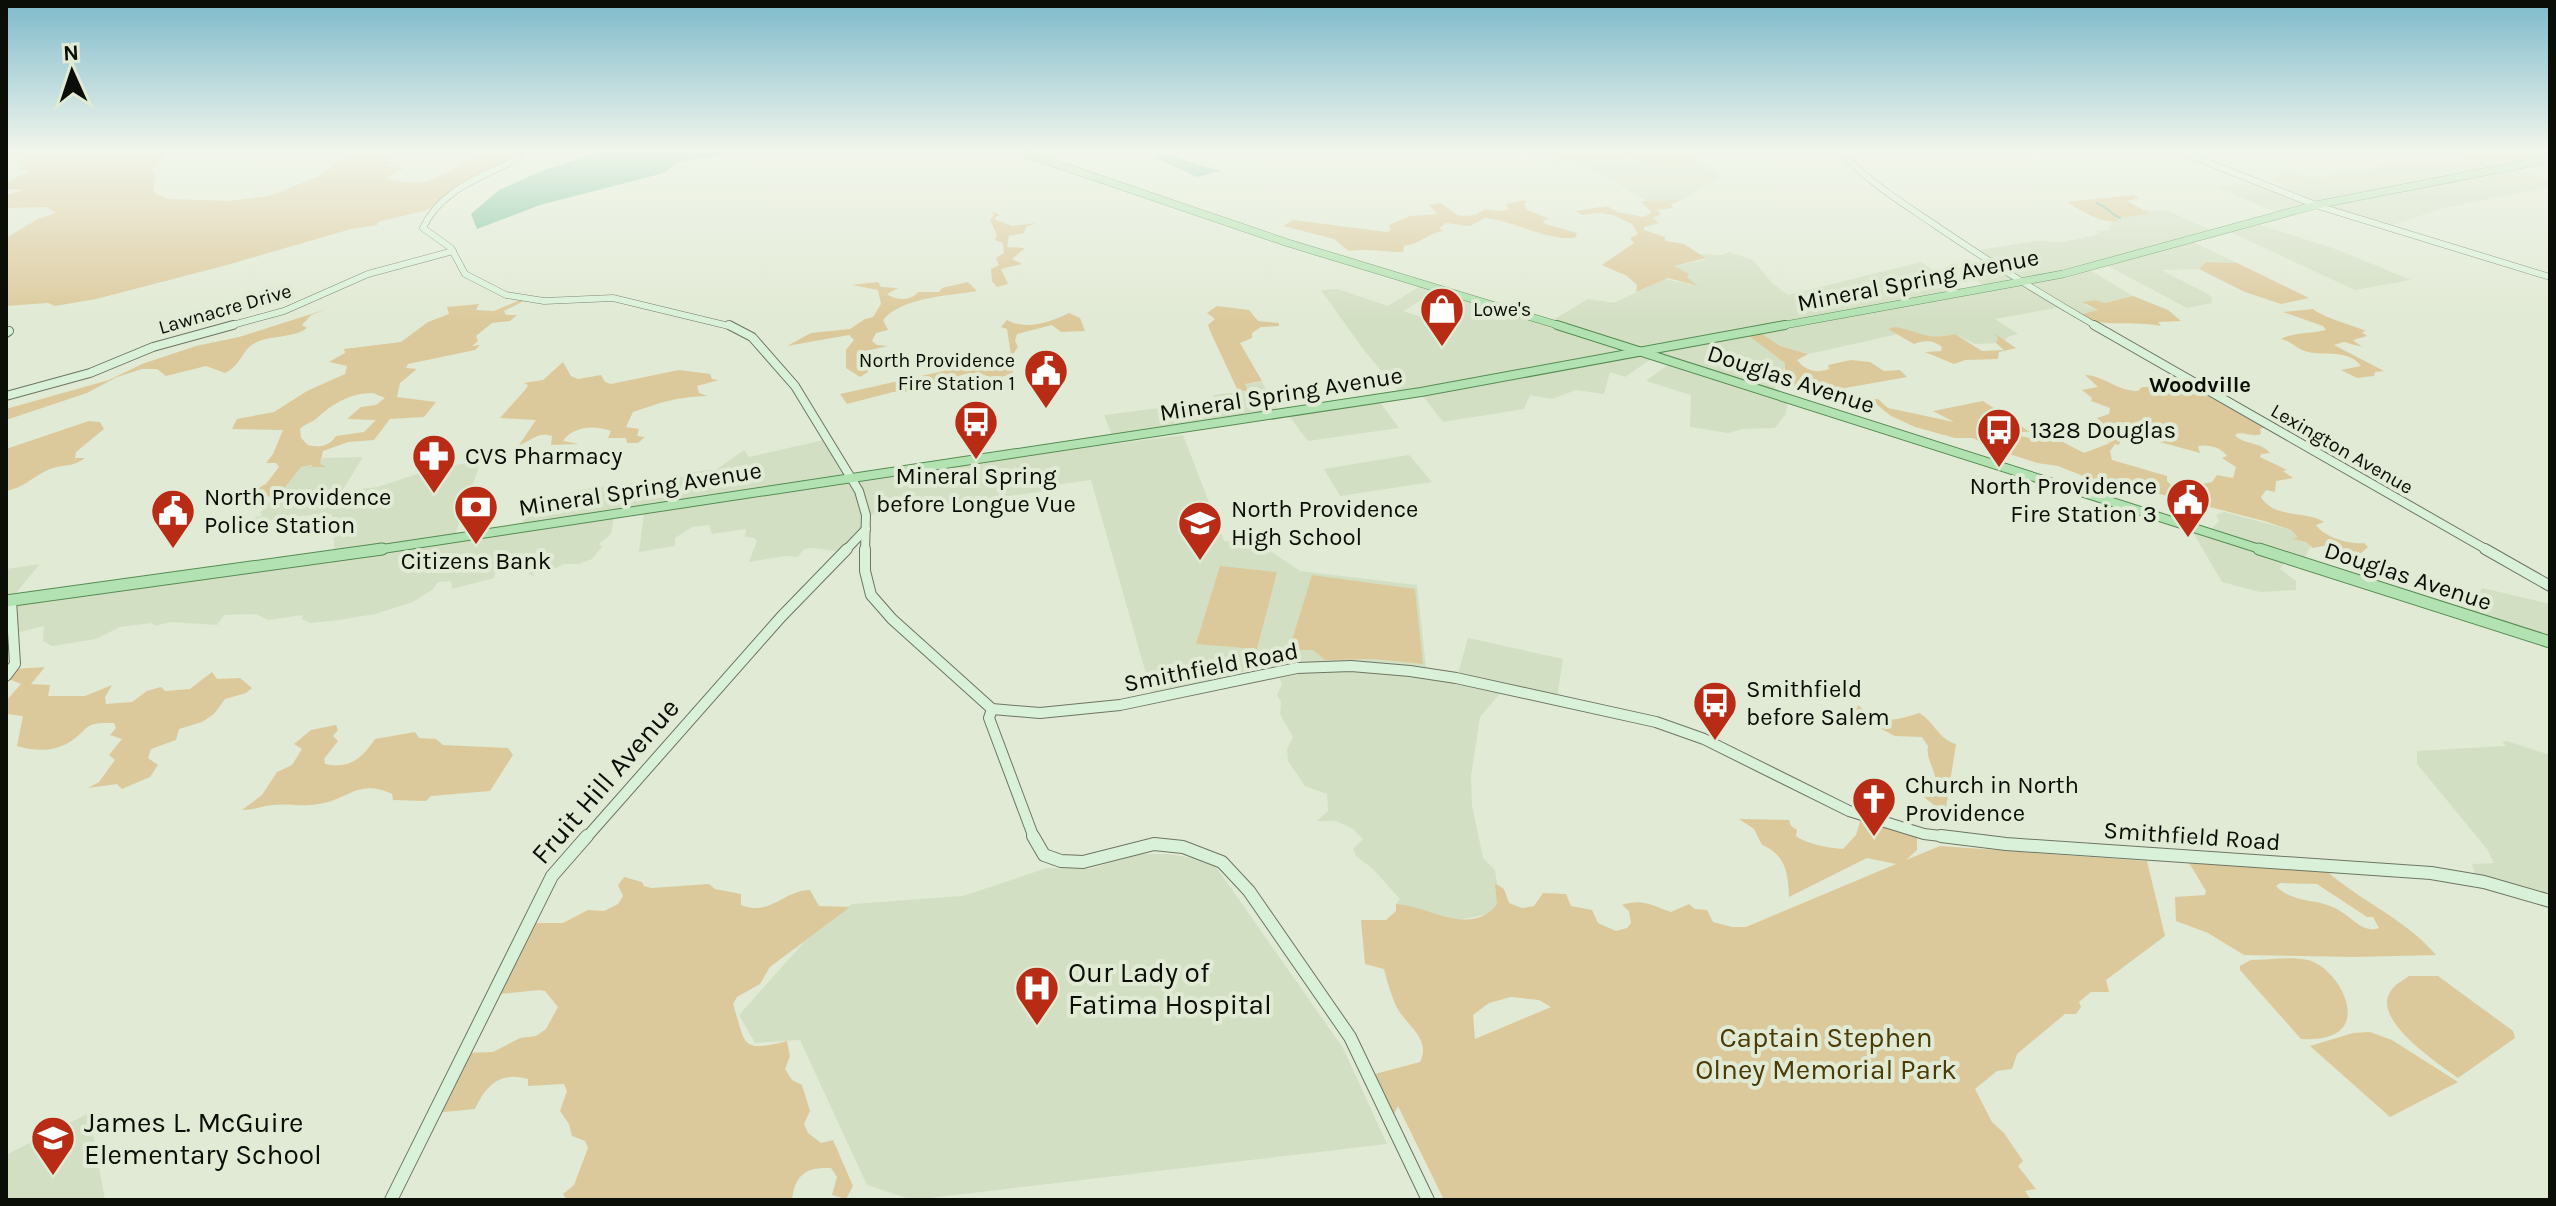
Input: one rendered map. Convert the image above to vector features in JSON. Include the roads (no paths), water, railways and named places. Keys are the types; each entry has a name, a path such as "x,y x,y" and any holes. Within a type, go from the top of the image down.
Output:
{"main road":[{"name":"Douglas Avenue","path":"1186,208 2550,642"},
{"name":"Mineral Spring Avenue","path":"9,600 215,574 1295,413 2019,282 2104,263 2305,208"}],"street":[{"path":"433,208 428,212 423,228 453,251 465,274 513,297 555,301 613,298 727,324 752,337 795,386 852,477 865,509 868,589 882,610 992,709 989,718 1032,834 1044,855 1061,861 1083,862 1134,847 1169,845 1211,856 1241,880 1358,1050 1428,1200"},
{"name":"Lexington Avenue","path":"1911,208 2019,282 2550,586"},
{"path":"2328,208 2550,277"},
{"name":"Lawnacre Drive","path":"6,396 90,373 153,347 290,309 368,274 453,251"},
{"name":"Fruit Hill Avenue","path":"391,1200 546,884 749,652 866,529"},
{"name":"Fruit Hill Avenue","path":"840,556 865,548"},
{"path":"9,600 10,672"},
{"name":"Smithfield Road","path":"992,709 1040,713 1120,705 1297,668 1351,666 1410,671 1456,678 1656,722 1704,739 1849,811 1924,834 2006,844 2431,873 2484,882 2550,901"}],"waterway":[{"path":"2107,208 2120,218"}],"place":[{"name":"Lowe's","path":"1442,348"},
{"name":"North Providence Fire Station 1","path":"1046,410"},
{"name":"Mineral Spring before Longue Vue","path":"976,461"},
{"name":"1328 Douglas","path":"1999,469"},
{"name":"CVS Pharmacy","path":"434,495"},
{"name":"North Providence Fire Station 3","path":"2188,539"},
{"name":"Citizens Bank","path":"476,546"},
{"name":"North Providence Police Station","path":"173,550"},
{"name":"North Providence High School","path":"1200,562"},
{"name":"Smithfield before Salem","path":"1715,742"},
{"name":"Church in North Providence","path":"1874,838"},
{"name":"Our Lady of Fatima Hospital","path":"1037,1027"},
{"name":"James L. McGuire Elementary School","path":"53,1177"}],"district":[{"name":"Woodville","path":"2200,385"}],"park label":[{"name":"Captain Stephen Olney Memorial Park","path":"1826,1053"}]}
